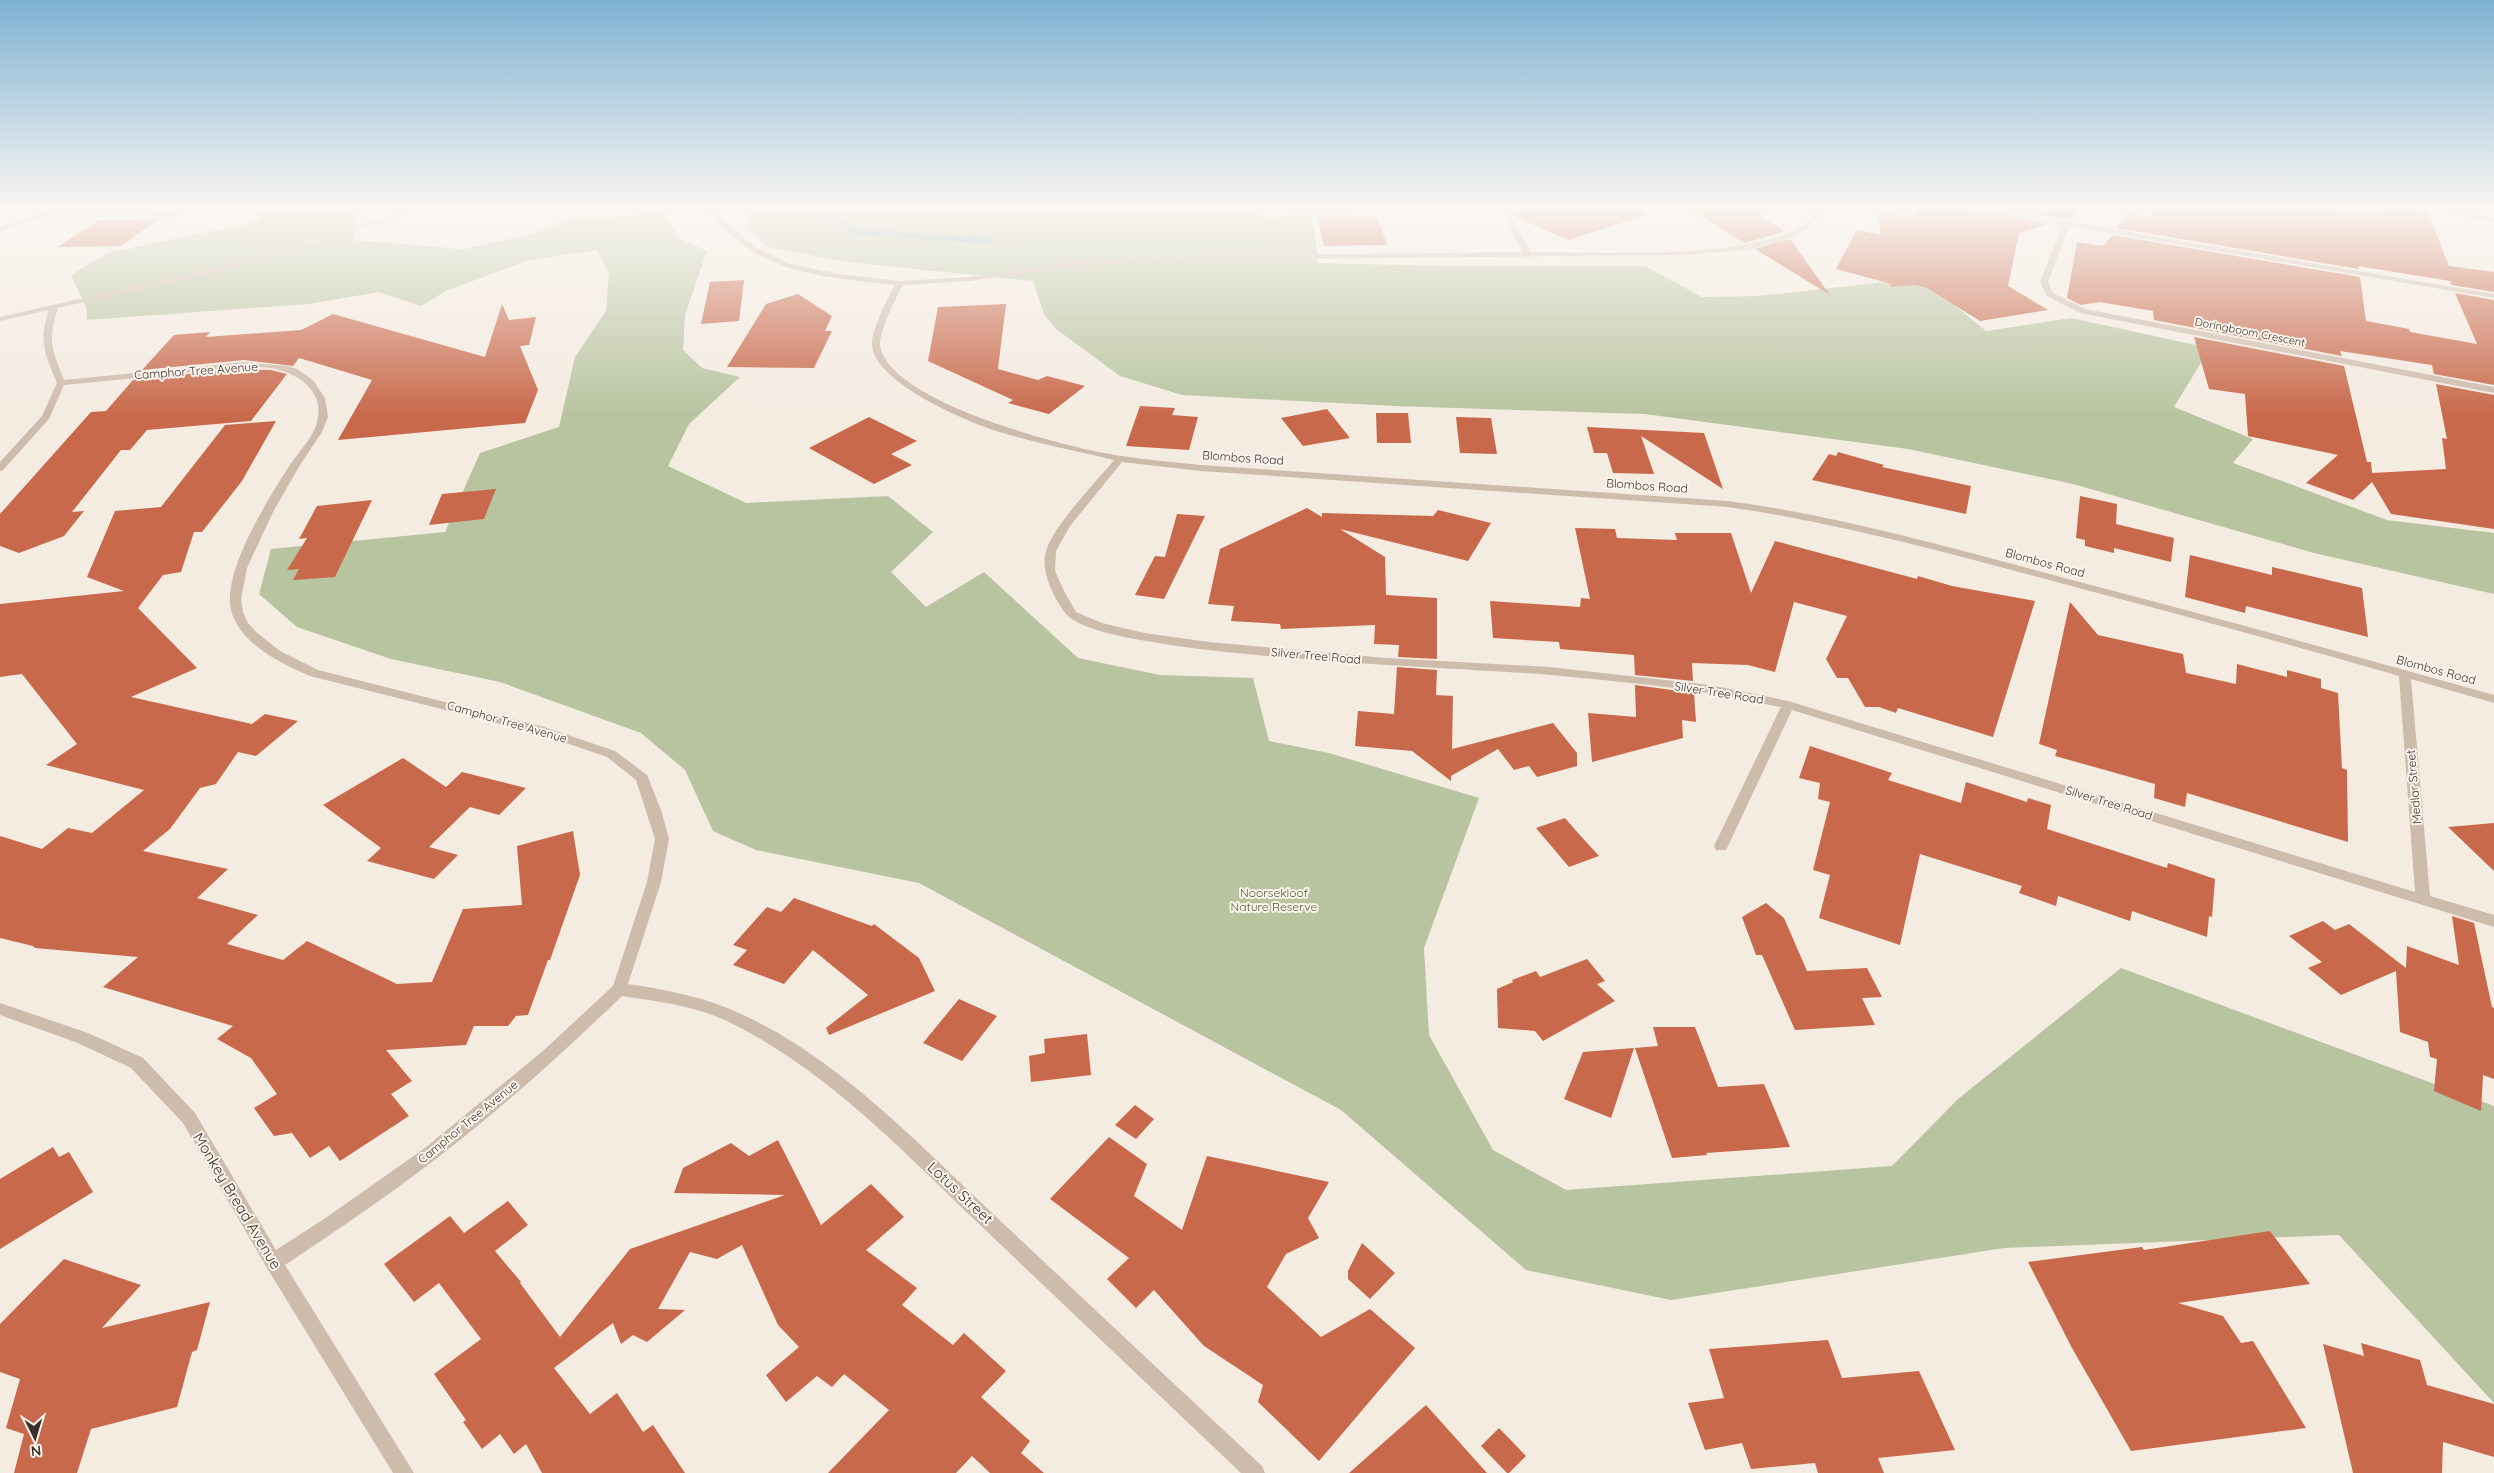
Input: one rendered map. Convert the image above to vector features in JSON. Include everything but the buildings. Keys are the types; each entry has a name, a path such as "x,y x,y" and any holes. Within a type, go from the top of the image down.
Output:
{"street":[{"path":"0,320 183,278"},
{"path":"855,278 900,283 977,278"},
{"name":"Doringboom Crescent","path":"2046,278 2044,282 2050,294 2083,311 2494,390"},
{"path":"2385,278 2494,296"},
{"name":"Blombos Road","path":"900,283 884,315 876,345 883,361 896,377 940,405 1005,430 1120,459 1201,468 1728,504 1786,512 1887,534 2273,636 2494,699"},
{"path":"0,468 46,417 61,383 47,348 49,323 54,308"},
{"name":"Camphor Tree Avenue","path":"61,383 246,365 285,368 305,377 321,396 324,410 320,427 286,480 251,545 237,580 234,601 241,623 271,651 290,664 314,673 540,730 611,754 642,778 662,839 654,882 619,989 550,1055 431,1154 333,1223 273,1262"},
{"name":"Silver Tree Road","path":"1120,459 1065,524 1051,551 1050,572 1058,593 1072,614 1098,626 1144,637 1209,646 1386,662 1549,672 1710,688 1788,705 2494,921"},
{"name":"Medlar Street","path":"2405,675 2423,899"},
{"path":"1720,846 1788,705"},
{"name":"Lotus Street","path":"619,989 711,1007 762,1031 843,1088 894,1132 1255,1473"},
{"name":"Monkey Bread Avenue","path":"0,1009 83,1038 137,1062 189,1118 273,1262 404,1473"}],"green space":[{"name":"Noorsekloof Nature Reserve","path":"72,278 481,278 446,291 421,306 379,292 308,304 87,320 86,307"},
{"name":"Noorsekloof Nature Reserve","path":"609,278 698,278 685,315 683,350 702,368 740,377 689,424 668,466 746,503 888,496 933,532 891,572 926,607 984,572 1078,658 1160,675 1253,678 1269,741 1329,753 1479,798 1424,948 1429,1035 1493,1150 1566,1190 1892,1166 1958,1099 2121,968 2494,1106 2494,1403 2339,1235 2004,1248 1671,1300 1526,1270 1341,1110 919,883 756,850 713,831 685,770 641,733 500,682 391,659 297,627 259,594 271,549 445,532 480,453 559,427 575,357 606,311"},
{"path":"1001,278 1667,278 1702,297 1759,296 1885,282 1933,287 1986,331 2071,318 2210,348 2174,407 2253,439 2233,463 2387,520 2494,533 2494,594 2314,553 2073,484 1908,449 1645,414 1395,406 1182,395 1120,376 1056,329 1044,314 1033,281"}]}
